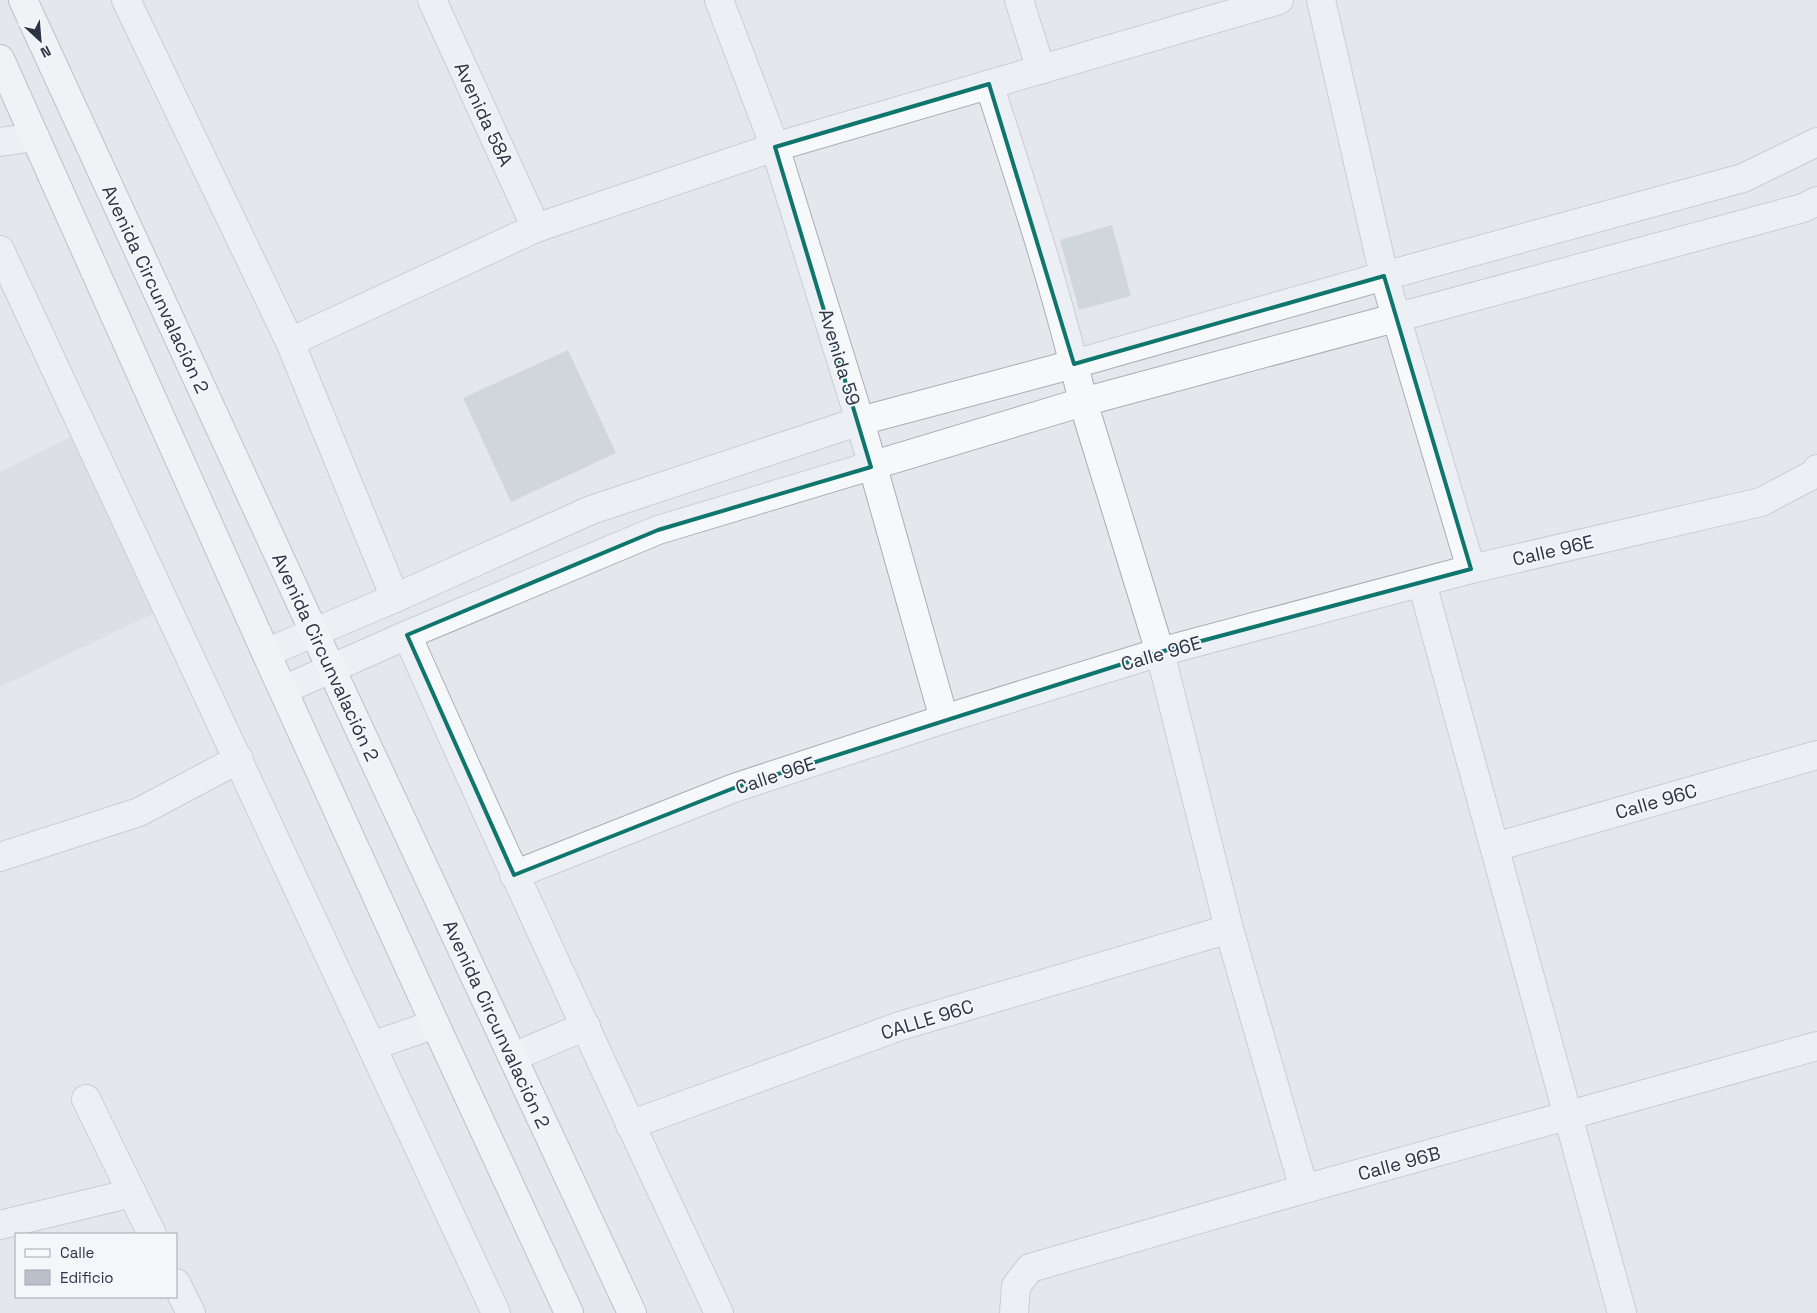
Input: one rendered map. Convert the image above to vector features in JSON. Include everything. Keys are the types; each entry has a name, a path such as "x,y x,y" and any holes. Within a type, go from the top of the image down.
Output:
{"highway":[{"name":"Avenida Circunvalación 2","path":"23,0 331,670 632,1313"},
{"path":"0,59 266,653 435,1024 570,1313"}],"street":[{"path":"126,0 290,342 395,598"},
{"name":"Avenida 58A","path":"432,0 536,228"},
{"name":"Avenida 59","path":"719,0 775,147 860,421 871,467 944,719"},
{"path":"1019,0 1041,70"},
{"path":"290,342 536,228 775,147 1279,0"},
{"path":"1321,0 1384,276 1471,569"},
{"path":"989,84 1032,219 1074,364 1083,402 1160,652 1229,929 1304,1189"},
{"path":"0,142 35,137"},
{"path":"266,653 395,598 591,510 860,421 1074,364 1384,276 1744,178 1817,142"},
{"path":"283,690 407,635 658,530 1083,402 1803,208 1817,201"},
{"path":"0,250 496,1313"},
{"name":"Calle 96E","path":"514,876 734,788 944,719 1160,652 1471,569 1761,502 1814,474 1817,469"},
{"path":"1422,583 1622,1313"},
{"path":"407,635 514,876 719,1313"},
{"name":"Calle 96C","path":"1494,847 1817,755"},
{"path":"0,857 139,812 239,759"},
{"name":"CALLE 96C","path":"630,1125 900,1026 1229,929"},
{"path":"372,1046 435,1024"},
{"path":"513,1057 586,1026"},
{"name":"Calle 96B","path":"1014,1313 1016,1286 1030,1268 1304,1189 1817,1046"},
{"path":"86,1099 152,1233"},
{"path":"0,1226 132,1193"},
{"path":"178,1287 191,1313"}],"highlighted area":[{"path":"989,84 1074,364 1384,276 1471,569 1160,652 734,788 514,875 407,635 658,530 871,467 775,147"}],"shaded area":[{"path":"85,430 167,607 0,687 0,472"}],"building":[{"path":"1112,225 1131,296 1079,310 1060,240"},
{"path":"568,350 616,453 511,502 463,398"}]}
